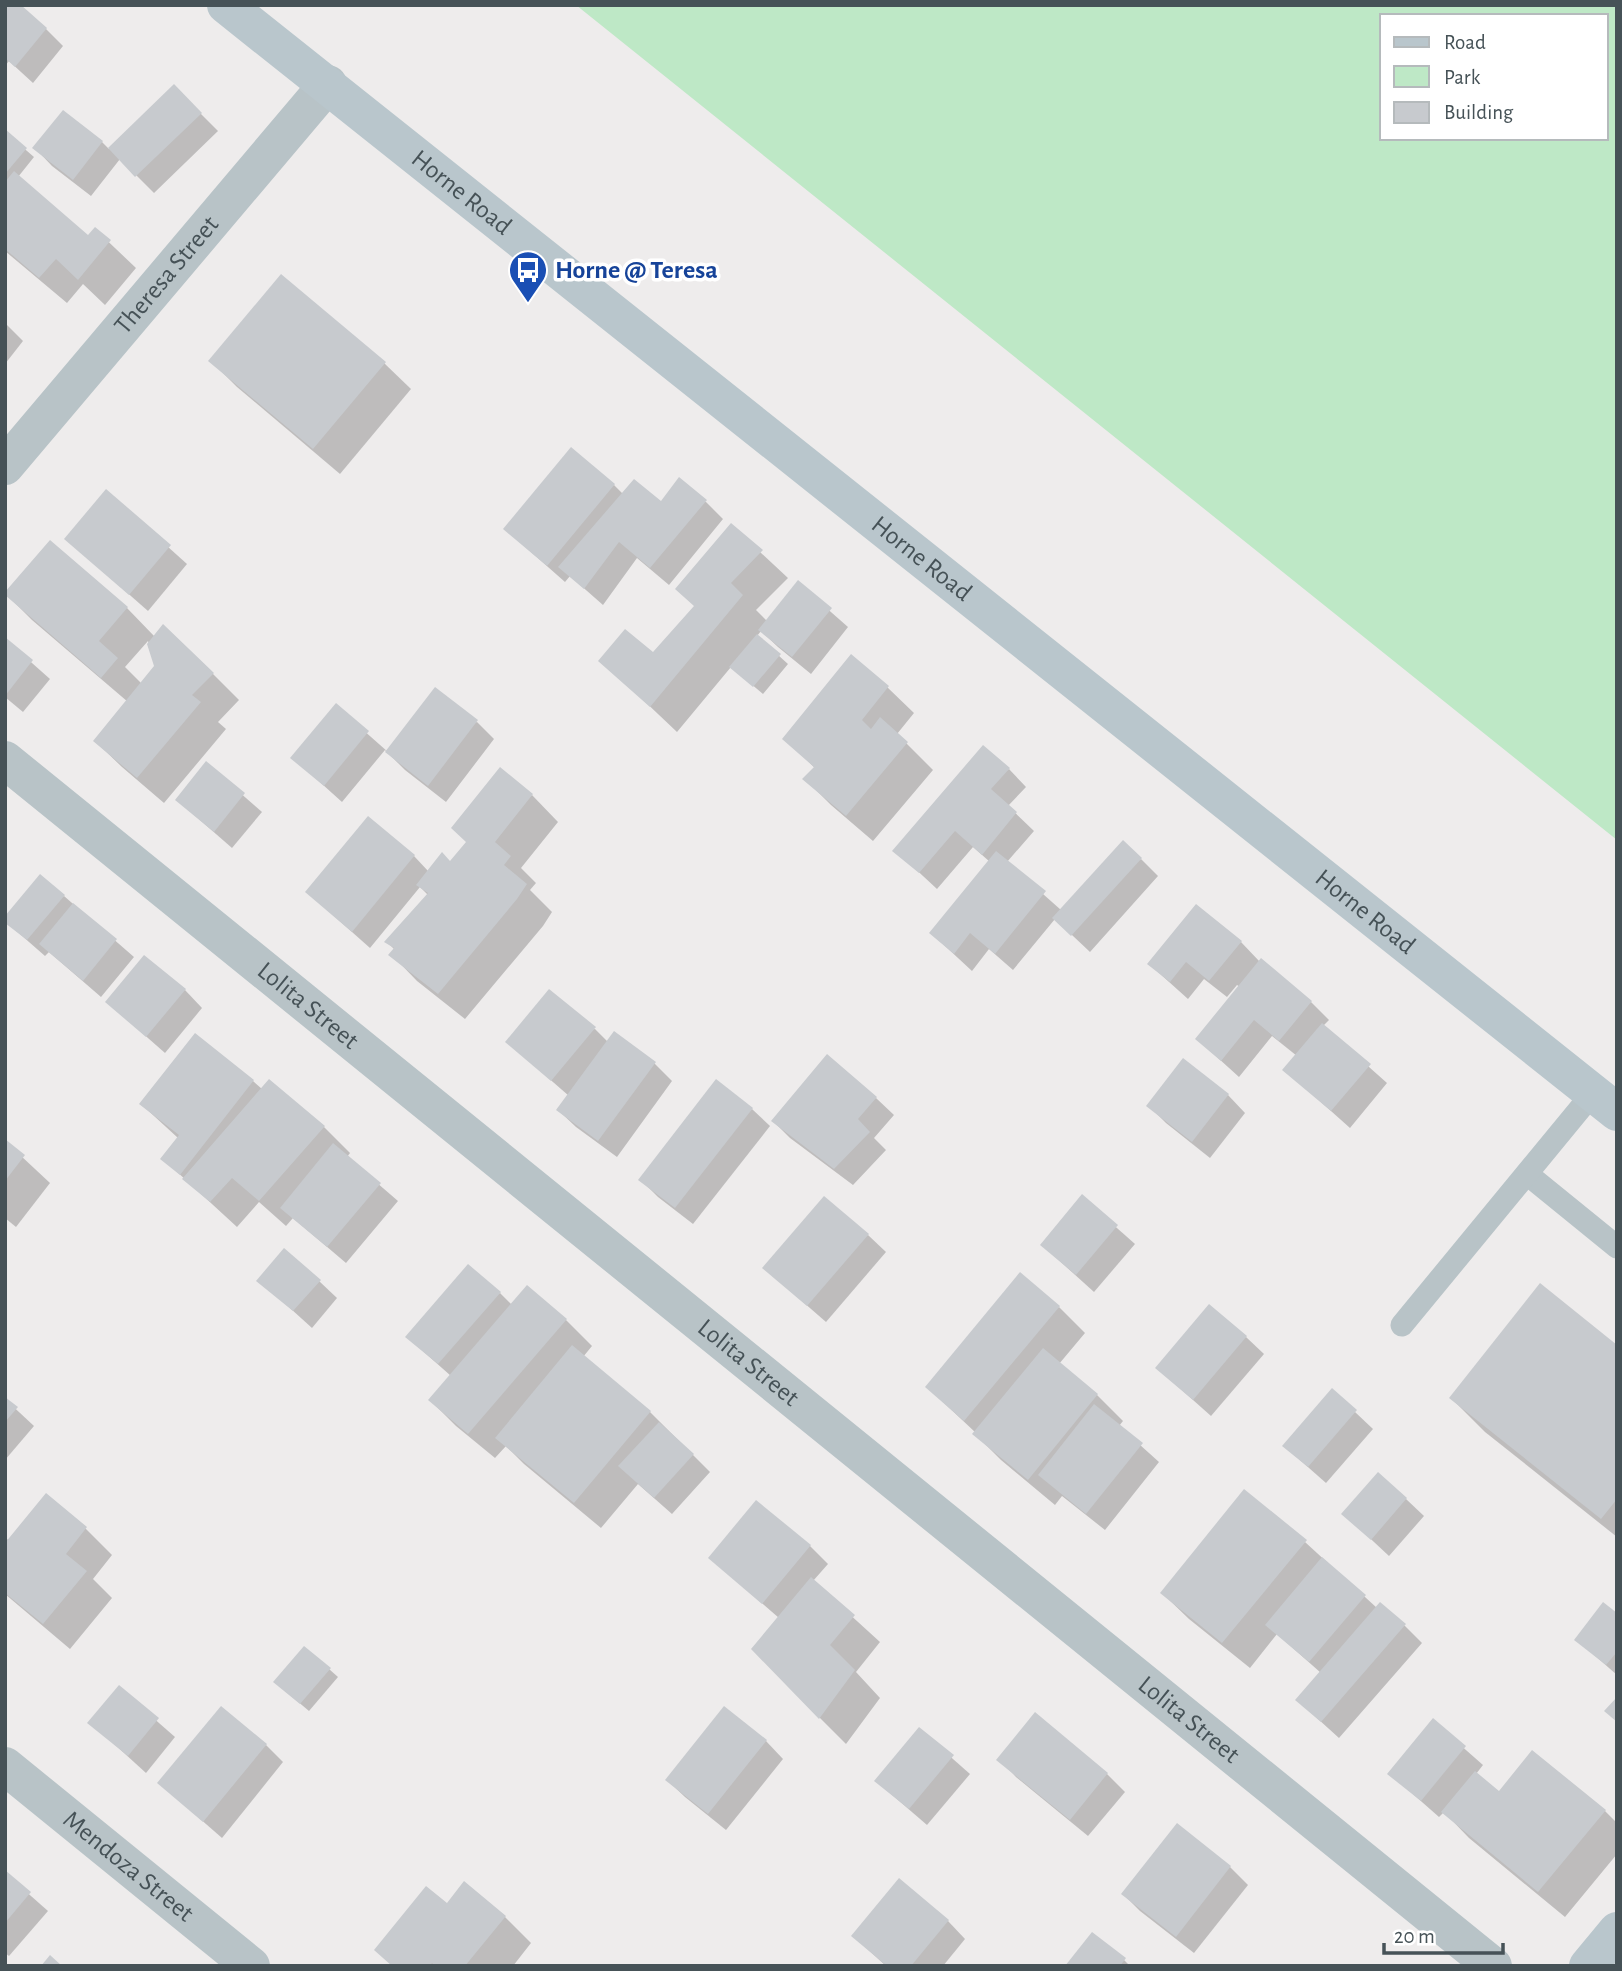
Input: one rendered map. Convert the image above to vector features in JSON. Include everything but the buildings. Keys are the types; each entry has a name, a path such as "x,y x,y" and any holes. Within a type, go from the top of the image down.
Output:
{"main road":[{"name":"Horne Road","path":"226,5 1605,1102"},
{"path":"1588,1966 1617,1931"}],"street":[{"name":"Theresa Street","path":"5,466 328,84"},
{"name":"Lolita Street","path":"5,760 1493,1966"},
{"name":"Mendoza Street","path":"5,1766 251,1966"}],"lane":[{"path":"1402,1325 1527,1174 1605,1102"},
{"path":"1527,1174 1617,1247"}],"green space":[{"path":"576,5 1617,5 1617,840"}],"place":[{"name":"Horne @ Teresa","path":"528,304"}]}
